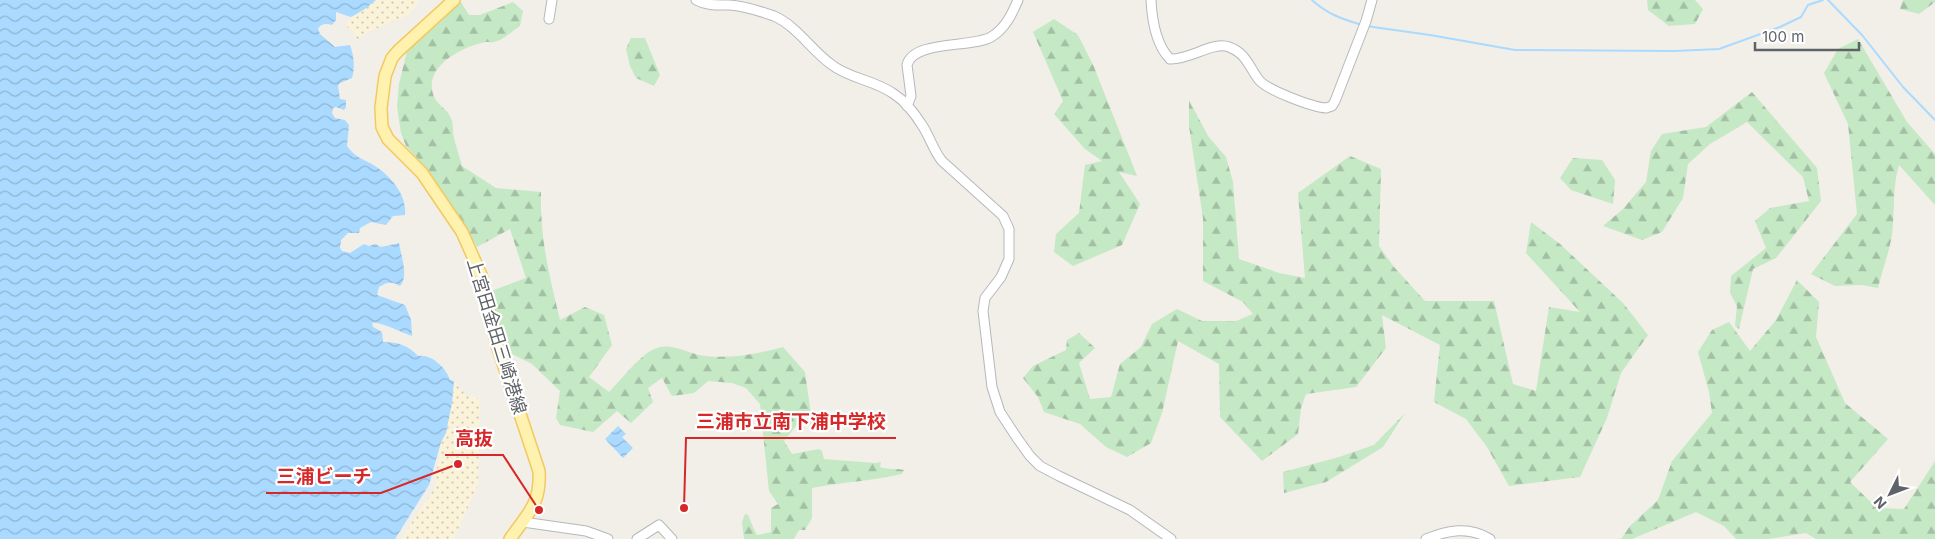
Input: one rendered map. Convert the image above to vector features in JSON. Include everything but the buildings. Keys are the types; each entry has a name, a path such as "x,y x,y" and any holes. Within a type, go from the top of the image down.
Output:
{"main road":[{"name":"上宮田金田三崎港線","path":"454,0 392,58 385,76 381,122 388,139 422,173 462,232 481,275 497,346 539,471 540,481 535,503 510,539"}],"street":[{"path":"549,20 552,0"},
{"path":"696,0 712,6 744,7 775,17 792,29 831,65 894,94 907,106 922,125 934,152 1003,216 1009,229 1009,259 1001,277 983,303 984,328 988,346 992,387 1000,412 1030,456 1050,472 1130,510 1171,539"},
{"path":"907,106 911,96 907,65 909,60 917,53 932,48 990,38 1006,23 1018,0"},
{"path":"1151,0 1152,23 1163,50 1170,59 1184,58 1216,46 1228,46 1245,57 1259,80 1270,88 1320,108 1332,106 1335,102 1365,25 1372,0"},
{"path":"523,522 586,531 608,539"},
{"path":"637,539 659,525 672,539"},
{"path":"1426,539 1456,530 1467,530 1487,537"}],"green space":[{"path":"455,0 461,2 469,15 480,15 513,2 523,11 520,26 504,37 494,42 477,44 447,59 434,75 432,84 433,94 434,98 452,120 453,133 462,166 496,188 541,192 544,241 560,320 585,307 604,315 612,345 589,377 609,392 642,357 654,349 666,346 699,355 720,357 752,354 783,347 805,372 813,428 804,416 784,441 792,454 819,449 822,451 824,459 881,462 880,467 904,470 902,474 812,488 812,518 805,530 799,530 794,539 744,539 742,522 745,514 748,515 756,534 771,532 771,508 778,504 769,491 760,404 746,388 732,383 708,381 694,393 672,396 662,378 648,388 653,402 631,423 617,411 593,432 560,425 556,418 560,391 532,364 502,349 491,291 526,278 510,229 477,247 430,172 406,146 401,133 397,107 399,84 407,51 444,19"},
{"path":"1647,0 1695,0 1703,9 1695,24 1669,26 1648,10"},
{"path":"1903,0 1935,0 1935,2 1919,14 1900,9"},
{"path":"1054,19 1078,35 1094,67 1137,176 1119,172 1140,204 1122,245 1073,266 1054,252 1056,234 1079,213 1085,165 1102,161 1085,149 1054,114 1063,101 1033,32"},
{"path":"631,38 645,38 660,75 654,86 636,78 630,66 626,49"},
{"path":"1858,39 1907,122 1935,154 1935,205 1899,165 1895,182 1892,235 1878,288 1862,285 1835,286 1811,274 1857,214 1848,124 1824,73 1838,49"},
{"path":"1752,92 1817,168 1821,201 1776,258 1753,269 1739,329 1735,326 1737,306 1730,293 1731,276 1766,248 1755,221 1770,208 1809,201 1803,177 1747,122 1710,144 1688,164 1683,198 1662,232 1642,240 1603,226 1623,209 1646,182 1651,151 1662,134 1706,127"},
{"path":"1189,100 1208,136 1226,157 1233,182 1239,259 1279,273 1305,278 1298,193 1350,156 1381,169 1379,246 1394,267 1425,301 1494,301 1513,384 1536,391 1549,307 1580,312 1526,253 1531,222 1560,244 1623,303 1648,335 1621,373 1607,418 1580,477 1509,486 1487,447 1466,419 1434,402 1440,345 1382,315 1386,348 1356,387 1306,394 1301,408 1298,434 1262,461 1220,417 1219,364 1178,341 1162,413 1151,443 1127,457 1106,447 1080,424 1044,412 1038,397 1023,378 1033,366 1066,350 1067,340 1079,333 1095,348 1079,363 1090,399 1111,397 1120,364 1141,347 1152,324 1177,309 1202,321 1236,321 1253,314 1243,302 1203,281 1203,218 1189,126"},
{"path":"1573,158 1602,160 1615,180 1613,204 1571,190 1560,178"},
{"path":"1797,280 1819,302 1816,337 1845,403 1888,439 1850,482 1877,508 1904,509 1935,461 1935,539 1816,539 1806,533 1769,539 1736,539 1724,526 1696,512 1632,539 1621,539 1630,526 1658,500 1672,461 1712,413 1709,392 1698,352 1712,330 1729,322 1750,351 1776,320"},
{"path":"1405,413 1383,447 1326,482 1284,493 1283,472 1339,457 1374,445"}],"sand":[{"path":"376,0 419,0 410,14 364,34 357,40 353,31 346,26 348,21"},
{"path":"454,381 466,395 480,399 478,485 454,539 401,539 434,489 441,442 446,433 452,403"}],"water":[{"path":"0,0 376,0 351,17 336,12 336,20 332,25 324,24 318,29 320,34 335,47 350,45 352,53 354,66 352,78 340,83 338,86 340,99 346,100 346,107 344,110 336,107 333,108 332,113 335,118 345,120 349,125 347,146 355,155 379,168 391,179 403,200 405,215 393,216 386,225 371,222 360,228 359,233 348,233 341,240 340,248 342,251 350,253 364,244 369,246 375,244 381,247 399,243 404,266 403,282 400,286 394,283 382,285 379,287 377,295 405,305 411,320 412,336 376,323 372,323 373,327 382,332 383,342 402,345 418,356 428,357 438,363 450,380 454,381 446,433 441,442 429,485 395,539 0,539"},
{"path":"618,426 626,434 622,437 633,448 623,458 605,439"}],"waterway":[{"path":"1312,0 1323,9 1348,21 1362,25"},
{"path":"1366,26 1515,50 1675,51 1719,49 1780,27 1801,17 1808,5 1823,0"},
{"path":"1828,0 1862,35 1903,87 1935,120"}],"place":[{"name":"三浦ビーチ","path":"458,464"},
{"name":"三浦市立南下浦中学校","path":"684,508"},
{"name":"高抜","path":"539,510"}]}
